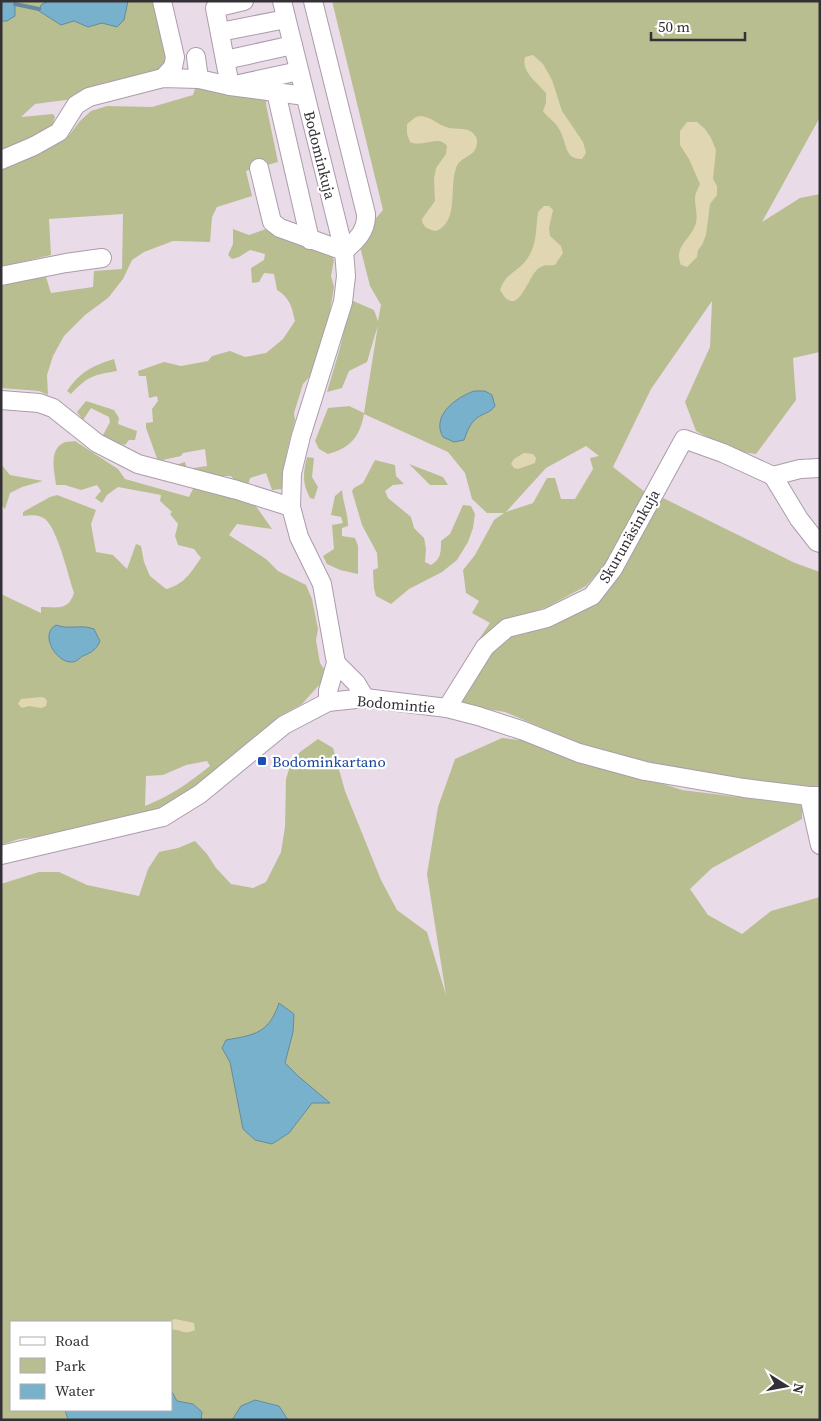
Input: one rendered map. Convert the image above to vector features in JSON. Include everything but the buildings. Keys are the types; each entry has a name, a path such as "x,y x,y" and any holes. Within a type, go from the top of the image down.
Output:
{"street":[{"path":"162,1 175,58 173,67 163,78"},
{"path":"244,1 215,8 230,86 299,71"},
{"path":"282,1 305,96"},
{"path":"259,168 272,222 280,228 344,251 358,239 366,222 366,214 314,1"},
{"path":"220,32 286,19"},
{"path":"225,60 292,45"},
{"path":"196,57 199,79"},
{"name":"Bodominkuja","path":"1,160 34,146 60,132 76,105 89,97 163,78 199,79 230,86 305,96 344,251 346,276 343,302 301,436 292,473 291,507 299,537 322,584 336,663 328,691 328,702"},
{"path":"276,92 310,240"},
{"path":"1,276 102,258"},
{"path":"1,400 39,403 54,408 97,443 138,464 237,490 291,507"},
{"name":"Skurunäsinkuja","path":"447,708 485,647 507,628 547,618 592,596 613,569 684,439 773,476"},
{"path":"820,468 800,468 773,476 799,519 817,542 820,543"},
{"path":"336,663 356,683 365,698"},
{"name":"Bodomintie","path":"1,855 163,817 200,794 284,724 328,702 365,698 447,708 478,716 524,731 579,753 623,766 744,788 814,796"},
{"path":"814,796 820,845"}],"green space":[{"path":"1,1 162,1 173,67 89,97 35,104 21,117 53,114 55,117 52,126 46,134 1,153"},
{"path":"332,1 820,1 820,117 762,222 800,198 820,194 820,352 793,358 796,400 756,454 734,451 696,431 685,402 710,347 712,301 651,389 613,467 645,492 607,562 586,586 547,607 505,621 478,647 475,645 490,623 472,613 479,601 466,593 463,570 475,555 494,520 504,513 487,513 472,499 465,473 448,452 364,414 357,435 343,448 328,454 319,449 315,441 328,408 349,406 364,413 378,325 367,362 349,371 342,388 327,392 351,300 374,310 378,321 381,305 370,286 358,239 383,210","holes":["586,446 599,456 590,458 593,469 575,499 561,499 555,478 547,478 533,503 506,512 546,468"]},
{"path":"196,85 267,97 266,104 278,162 246,171 252,196 217,207 212,217 210,242 173,241 144,252 132,260 123,279 108,298 85,315 64,336 53,356 47,375 48,395 39,391 1,388 1,284 19,279 46,277 51,293 93,287 94,271 122,269 123,214 49,219 51,255 1,267 1,169 66,139 80,121 91,111 107,106 152,107 193,95"},
{"path":"233,229 249,235 266,229 274,231 330,252 334,260 331,276 334,287 330,311 312,374 303,384 294,413 295,420 287,451 282,489 272,490 266,473 250,478 248,485 236,482 231,476 208,476 169,467 185,462 187,469 207,466 205,449 183,453 181,456 158,461 146,428 146,423 153,422 152,409 158,401 157,396 149,398 146,376 139,376 138,371 164,362 181,366 208,361 212,356 230,351 245,357 266,353 283,339 295,321 290,303 277,290 274,274 264,273 259,282 252,283 251,268 264,260 265,254 250,250 232,259 228,255 233,244"},
{"path":"114,359 117,371 91,377 71,394 67,391 82,374 99,364"},
{"path":"86,401 114,410 119,418 118,424 137,431 135,440 129,440 125,445 102,437 110,422 109,417 91,408 83,420 77,412"},
{"path":"75,441 118,469 125,479 189,497 194,487 253,502 272,529 237,524 229,535 266,559 278,571 306,585 312,599 318,629 316,640 320,663 324,669 321,683 302,704 280,716 199,786 168,805 153,812 73,832 19,839 1,845 1,594 41,613 41,607 62,607 69,603 74,593 66,565 50,525 40,516 23,516 23,512 57,495 96,510 91,524 96,552 113,555 127,569 136,544 141,546 144,562 150,576 166,589 182,581 201,558 194,549 178,545 175,536 178,524 170,514 172,512 160,501 161,495 118,487 107,495 102,503 95,498 101,491 97,485 81,490 65,485 56,485 55,451 63,443","holes":["207,761 210,766 179,789 145,806 146,776 163,775 186,765"]},
{"path":"307,457 314,458 312,477 318,487 314,499 310,498 304,483"},
{"path":"375,460 395,465 396,476 404,484 393,485 385,491 388,498 411,517 414,528 424,538 426,549 425,562 431,565 439,558 441,541 450,534 463,505 471,506 475,514 468,542 457,560 442,572 409,589 391,604 376,596 373,570 378,568 377,553 362,525 352,491 363,483"},
{"path":"1,464 10,475 43,481 22,487 10,493 5,509 1,505"},
{"path":"409,464 443,477 448,485 430,485"},
{"path":"342,490 348,526 342,528 342,536 355,538 358,546 358,574 340,570 327,564 323,556 334,549 332,525 343,523 341,517 331,515 335,496"},
{"path":"657,495 795,563 820,572 820,788 803,790 682,769 598,751 505,712 455,704 489,652 513,633 591,602"},
{"path":"502,738 530,741 682,790 802,805 802,819 712,868 690,889 708,915 742,934 771,911 820,897 820,1420 288,1420 279,1406 257,1401 242,1407 232,1420 201,1420 201,1412 193,1404 177,1401 172,1392 172,1321 10,1321 10,1411 65,1411 68,1420 1,1420 1,884 39,872 59,872 87,885 139,896 148,869 159,852 178,848 195,841 231,884 253,888 266,882 281,852 285,827 286,779 290,766 300,752 318,739 333,748 345,791 381,880 397,910 427,932 446,995 427,874 438,807 455,759"}],"sand":[{"path":"533,55 543,64 552,80 562,111 583,142 586,153 582,159 570,155 561,132 543,111 546,103 546,93 528,72 524,62 525,57"},
{"path":"421,116 446,127 468,130 477,139 475,150 462,160 456,168 451,212 443,227 436,231 426,228 422,219 435,201 434,179 436,168 446,154 447,146 439,141 410,142 407,134 407,124 416,117"},
{"path":"687,122 697,122 705,129 716,150 713,179 717,186 717,195 710,204 706,235 698,250 697,257 687,267 681,265 679,253 696,223 695,197 700,184 689,159 680,145 680,131"},
{"path":"544,206 549,206 553,210 549,228 550,236 561,246 563,253 555,265 539,268 517,299 512,301 506,299 500,290 502,285 528,258 534,246 538,212"},
{"path":"524,453 533,454 536,458 535,463 518,469 514,468 511,464 514,459"},
{"path":"41,697 47,701 46,706 41,708 29,706 22,708 18,704 21,699"},
{"path":"175,1319 194,1323 195,1330 185,1332 172,1330 172,1321 168,1321"}],"water":[{"path":"1,1 15,1 15,16 7,21 1,21"},
{"path":"48,1 128,1 124,20 117,27 102,23 88,27 74,21 61,25 39,11 41,5"},
{"path":"474,391 485,391 492,395 495,406 475,420 464,440 454,442 443,437 440,422 447,409 459,398"},
{"path":"56,625 94,629 100,641 97,647 77,661 66,661 55,653 49,641 51,629"},
{"path":"279,1003 294,1014 293,1032 285,1063 330,1103 312,1103 289,1133 272,1144 255,1140 243,1129 230,1062 222,1048 226,1040 260,1031 271,1021"},
{"path":"172,1392 177,1401 193,1404 202,1412 201,1420 68,1420 65,1411 172,1411"},
{"path":"255,1400 279,1406 288,1420 232,1420 241,1406"}],"waterway":[{"path":"15,4 39,9"}],"place":[{"name":"Bodominkartano","path":"262,761"}]}
